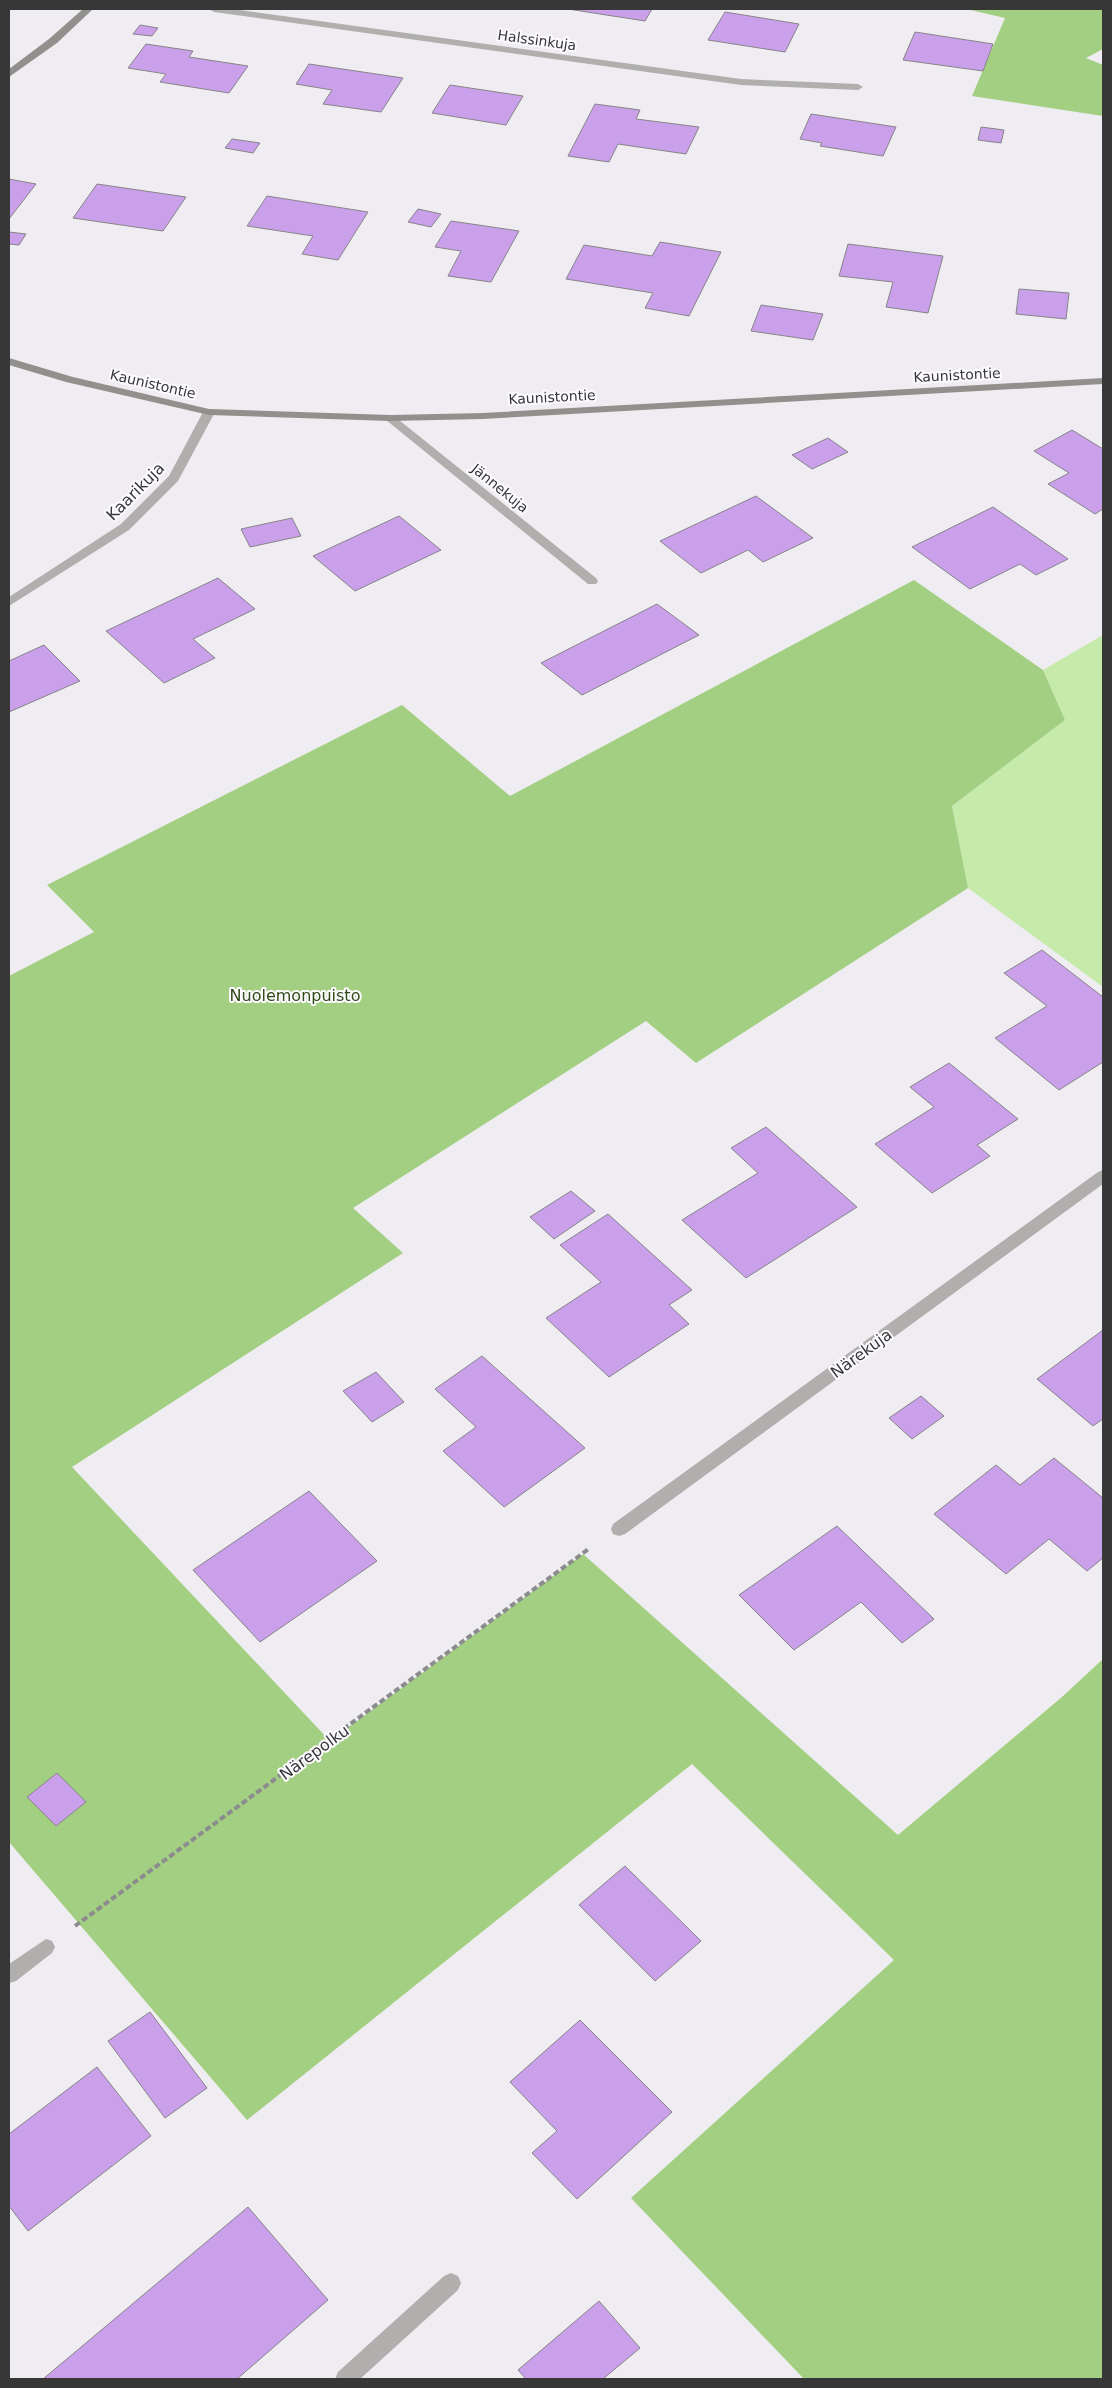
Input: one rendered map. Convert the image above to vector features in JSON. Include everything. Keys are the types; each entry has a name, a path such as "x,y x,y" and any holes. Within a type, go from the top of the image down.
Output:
{"street":[{"path":"9,74 53,41 88,9"},
{"name":"Halssinkuja","path":"214,9 741,82 858,87"},
{"name":"Kaunistontie","path":"9,361 70,380 209,412 390,418 493,415 1103,382"},
{"name":"Kaarikuja","path":"9,602 125,528 174,478 209,412"},
{"name":"Jännekuja","path":"390,418 592,581"},
{"name":"Närekuja","path":"619,1529 1103,1176"},
{"path":"9,1974 46,1947"},
{"path":"345,2379 451,2283"}],"path":[{"name":"Närepolku","path":"46,1947 619,1529"}],"green space":[{"path":"966,9 1103,9 1103,49 1086,58 1103,65 1103,116 972,96 1005,18"},
{"name":"Nuolemonpuisto","path":"914,580 1043,670 1065,720 952,806 968,888 696,1063 646,1021 353,1208 403,1253 72,1467 330,1741 583,1554 898,1835 1062,1697 1103,1659 1103,2379 804,2379 631,2198 894,1960 692,1764 247,2120 9,1842 9,976 94,932 47,885 402,705 510,796"},
{"path":"1103,635 1103,987 968,888 952,806 1065,720 1043,670"}],"building":[{"path":"568,9 652,9 645,21"},
{"path":"725,12 799,24 785,52 708,40"},
{"path":"140,25 158,28 152,36 133,34"},
{"path":"915,32 993,44 983,71 903,60"},
{"path":"146,44 193,51 189,57 248,66 229,93 160,82 166,74 128,68"},
{"path":"309,64 403,78 381,112 323,104 332,90 296,84"},
{"path":"450,85 523,96 506,125 432,113"},
{"path":"595,104 640,110 636,119 699,127 686,154 618,144 609,162 568,156"},
{"path":"811,114 896,127 883,156 820,146 822,143 800,139"},
{"path":"981,127 1004,130 1001,143 978,140"},
{"path":"232,139 260,143 253,153 225,148"},
{"path":"9,179 36,184 9,219"},
{"path":"97,184 186,197 163,231 73,218"},
{"path":"267,196 368,212 338,260 302,254 313,236 247,226"},
{"path":"418,209 441,214 431,227 408,222"},
{"path":"451,221 519,231 491,282 448,276 461,251 435,247"},
{"path":"9,232 26,234 19,245 9,244"},
{"path":"660,242 721,252 689,316 645,308 653,293 566,279 584,245 652,256"},
{"path":"848,244 943,256 928,313 886,307 893,282 839,276"},
{"path":"1019,289 1069,293 1066,319 1016,314"},
{"path":"761,305 823,314 813,340 751,331"},
{"path":"1072,430 1103,449 1103,509 1095,514 1048,484 1069,473 1034,451"},
{"path":"828,438 848,452 812,469 792,455"},
{"path":"756,496 813,538 763,562 748,550 701,573 660,541"},
{"path":"993,507 1068,559 1036,575 1020,564 970,589 912,547"},
{"path":"399,516 441,550 355,591 313,556"},
{"path":"292,518 301,536 250,547 241,529"},
{"path":"218,578 255,609 193,639 215,658 164,683 106,631"},
{"path":"657,604 699,635 582,695 541,663"},
{"path":"44,645 80,681 9,712 9,661"},
{"path":"1042,950 1103,997 1103,1062 1059,1090 995,1038 1047,1006 1004,973"},
{"path":"949,1063 1018,1119 977,1145 990,1156 932,1193 875,1144 934,1107 910,1087"},
{"path":"766,1127 857,1207 746,1278 682,1220 758,1173 731,1148"},
{"path":"571,1191 595,1211 554,1239 530,1217"},
{"path":"608,1214 692,1290 669,1305 689,1324 609,1377 546,1318 601,1282 560,1245"},
{"path":"1103,1330 1103,1419 1093,1426 1037,1379"},
{"path":"482,1356 585,1448 504,1507 443,1451 476,1427 435,1389"},
{"path":"376,1372 404,1402 372,1422 343,1391"},
{"path":"921,1396 944,1416 912,1439 889,1418"},
{"path":"1054,1458 1103,1498 1103,1558 1087,1571 1049,1539 1006,1574 934,1514 996,1465 1020,1485"},
{"path":"309,1491 377,1561 260,1642 193,1570"},
{"path":"837,1526 934,1619 902,1643 861,1602 794,1650 739,1595"},
{"path":"57,1773 86,1802 56,1826 27,1797"},
{"path":"625,1866 701,1941 655,1981 579,1905"},
{"path":"150,2012 207,2088 165,2118 108,2041"},
{"path":"580,2020 672,2112 577,2199 532,2153 557,2131 510,2082"},
{"path":"97,2067 151,2136 28,2231 9,2206 9,2134"},
{"path":"248,2207 328,2300 237,2379 43,2379"},
{"path":"599,2301 640,2348 603,2379 526,2379 518,2370"}]}
